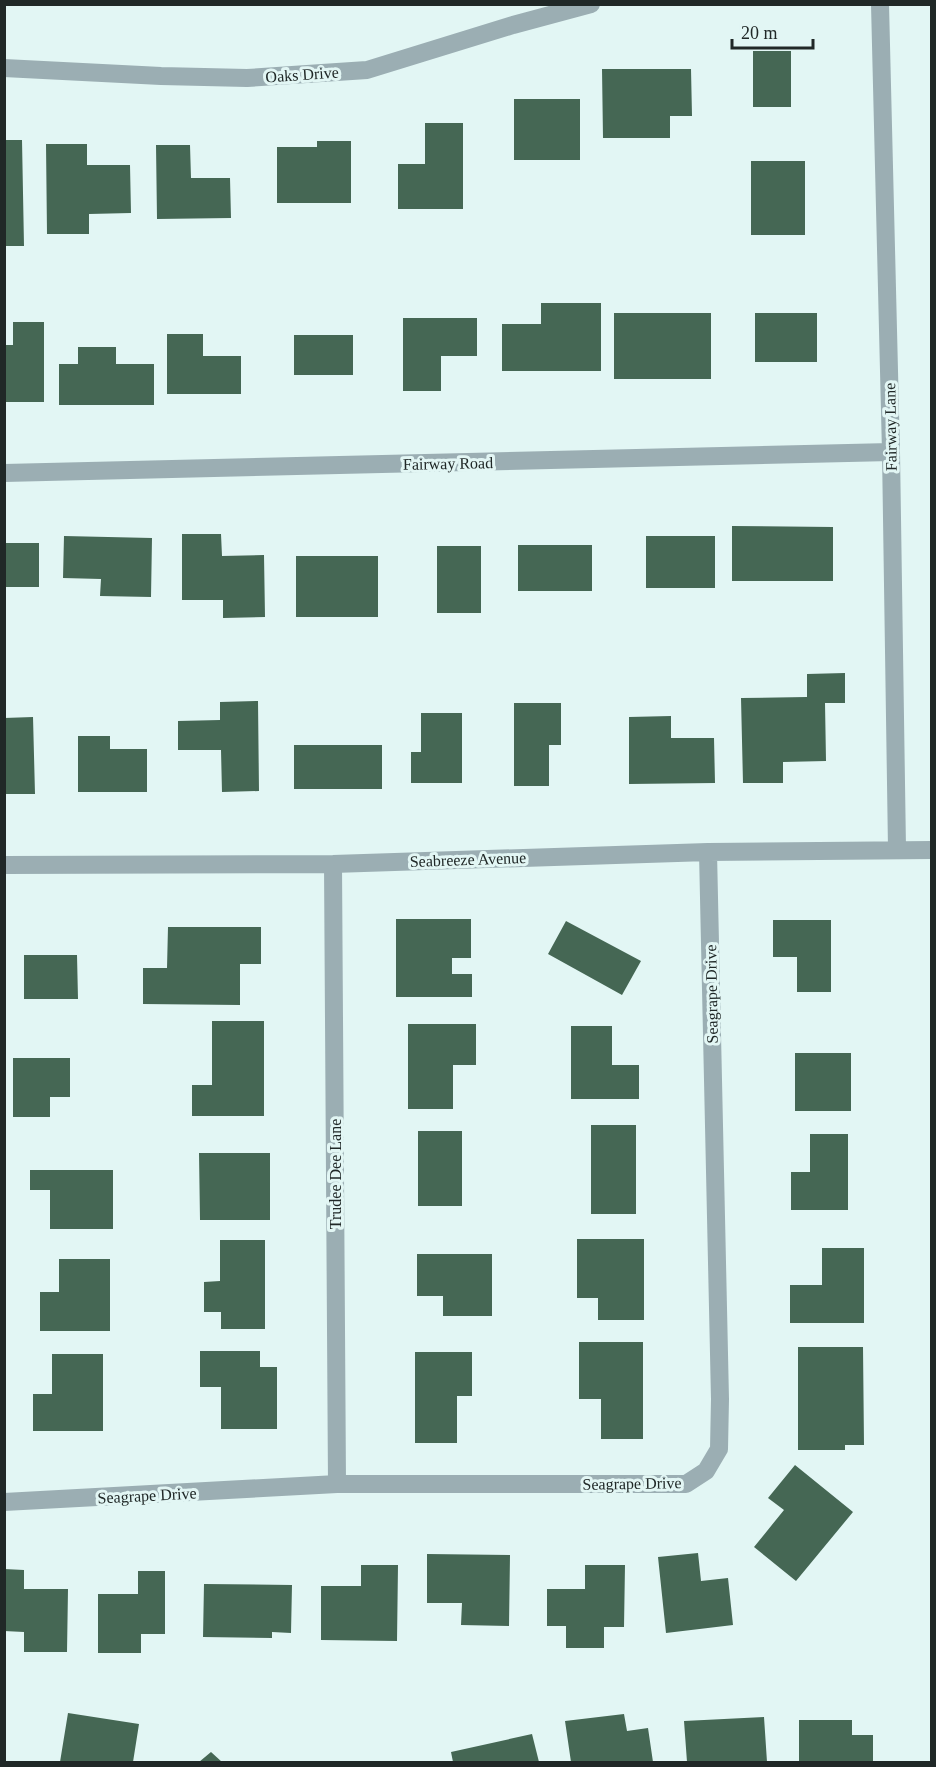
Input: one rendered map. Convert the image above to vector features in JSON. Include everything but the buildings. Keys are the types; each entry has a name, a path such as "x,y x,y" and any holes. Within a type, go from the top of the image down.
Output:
{"street":[{"name":"Oaks Drive","path":"4,68 247,78 367,70 513,25 591,4"},
{"name":"Fairway Lane","path":"880,4 891,452 897,849"},
{"name":"Fairway Road","path":"4,473 891,452"},
{"name":"Seabreeze Avenue","path":"4,866 333,864 708,852 932,850"},
{"name":"Seagrape Drive","path":"4,1502 337,1484 686,1484 706,1471 719,1449 720,1399 708,852"},
{"name":"Trudee Dee Lane","path":"333,864 337,1484"}]}
